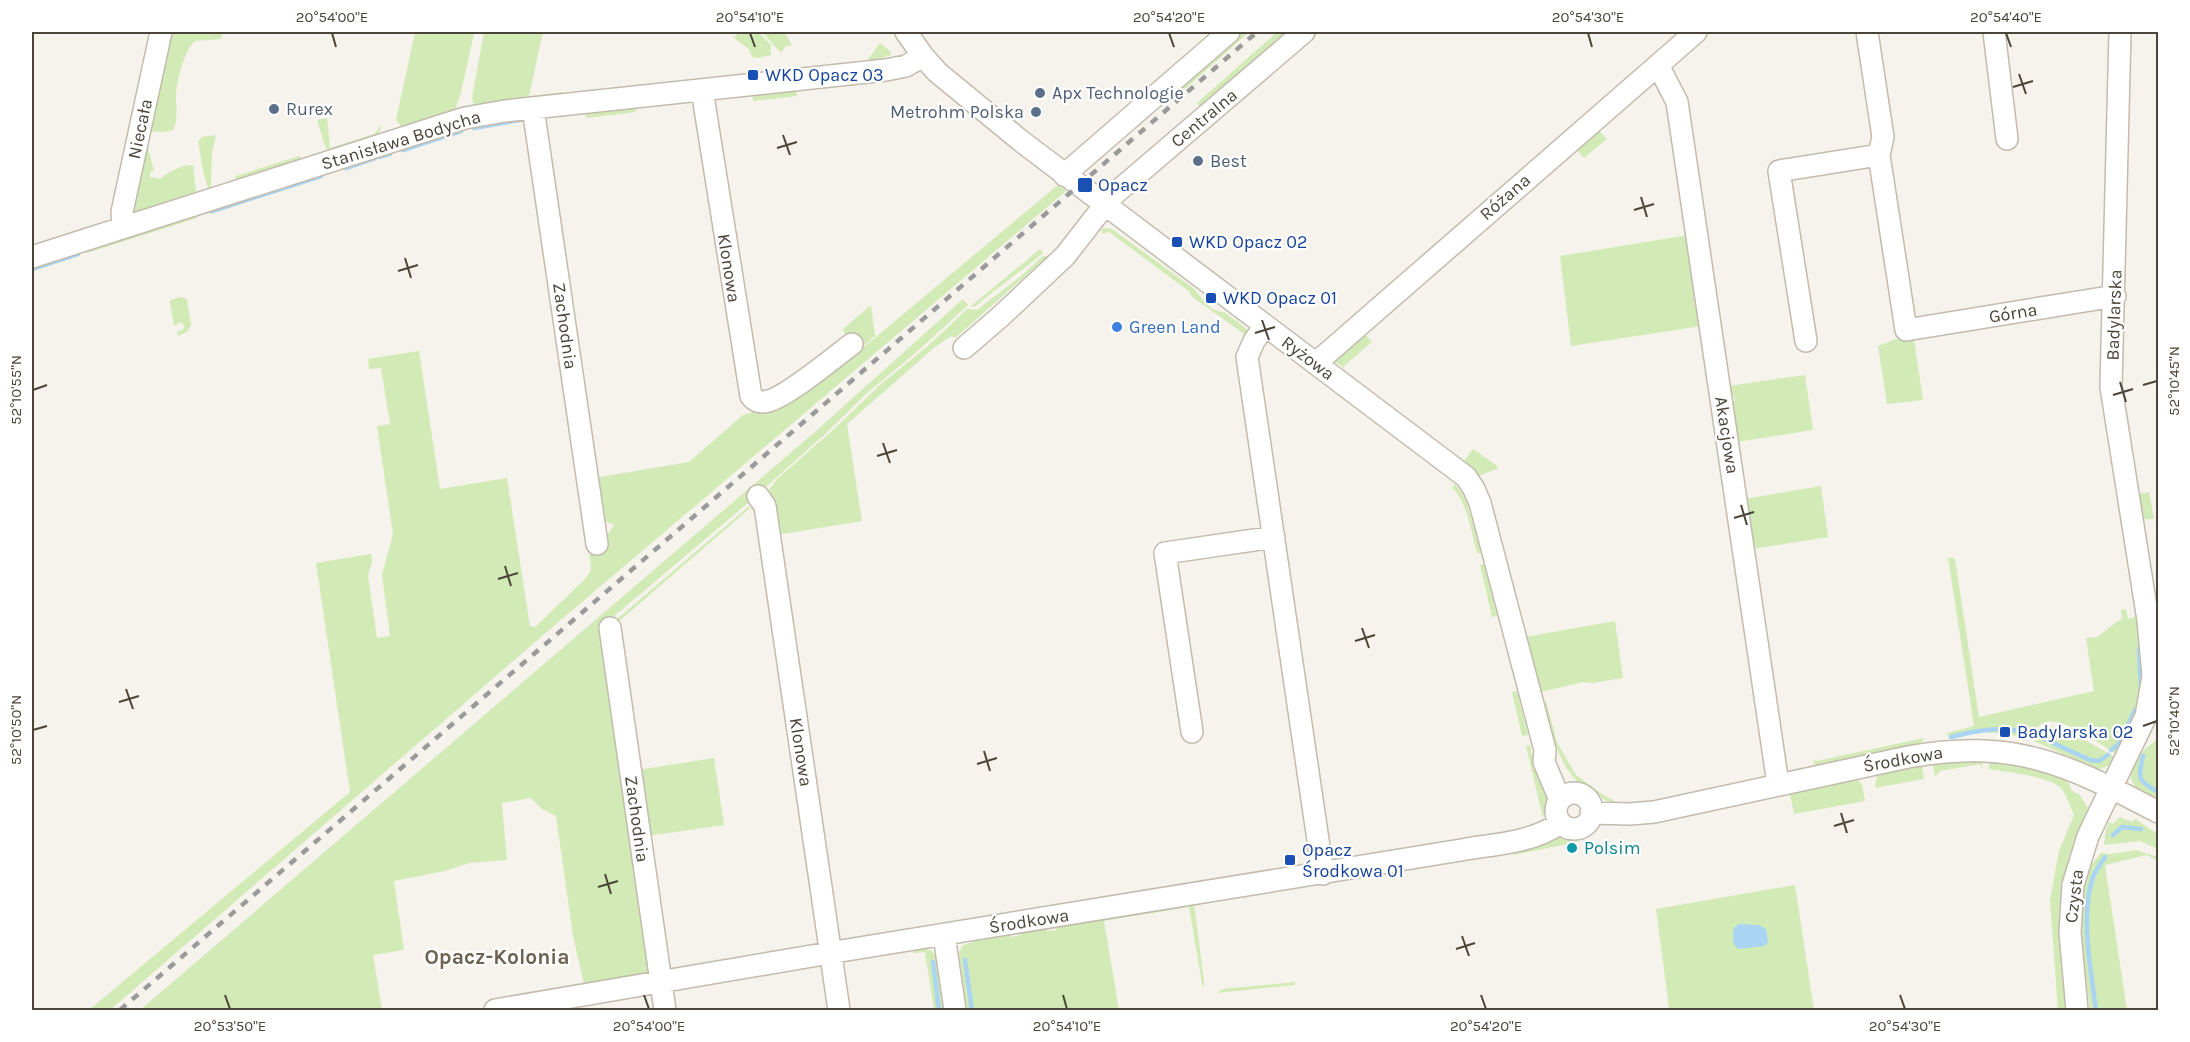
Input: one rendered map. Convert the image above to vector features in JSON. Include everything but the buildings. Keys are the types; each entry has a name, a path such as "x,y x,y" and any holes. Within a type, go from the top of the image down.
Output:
{"street":[{"name":"Niecała","path":"123,227 122,212 161,32"},
{"name":"Ryżowa","path":"906,32 923,56 949,83 1046,162 1460,471 1474,489 1480,503 1545,750 1557,765 1566,797"},
{"path":"1064,175 1229,32"},
{"name":"Centralna","path":"964,348 1065,256 1111,197 1304,32"},
{"name":"Różana","path":"1316,363 1696,32"},
{"path":"1806,341 1779,171 1879,155 1883,137 1867,32"},
{"path":"1994,32 2007,139"},
{"name":"Badylarska","path":"2120,32 2112,396 2151,643 2154,704"},
{"name":"Stanisława Bodycha","path":"32,258 454,121 484,114 886,70 906,66 923,56"},
{"name":"Akacjowa","path":"1658,65 1677,102 1778,784"},
{"path":"1632,87 1650,84 1669,88"},
{"name":"Klonowa","path":"702,90 750,396 755,401 761,402 785,394 852,344"},
{"name":"Zachodnia","path":"533,108 597,544"},
{"path":"1046,162 1090,153"},
{"name":"Górna","path":"1879,155 1906,330 2115,296"},
{"path":"1265,326 1254,341 1247,357 1323,874"},
{"name":"Klonowa","path":"758,496 765,506 839,1011"},
{"path":"1192,732 1165,553 1274,537"},
{"name":"Zachodnia","path":"609,628 665,1011"},
{"path":"2111,788 2154,704"},
{"name":"Środkowa","path":"1591,813 1654,812 1925,754 1979,750 2010,752 2064,767 2158,812"},
{"name":"Czysta","path":"2077,1011 2070,932 2073,885 2082,850 2111,788"},
{"path":"1566,797 1587,799 1591,813 1588,822 1580,828 1569,829 1560,823 1556,809 1566,797"},
{"name":"Środkowa","path":"495,1011 1527,838 1547,831 1560,823"},
{"path":"944,935 955,1011"}],"green space":[{"path":"166,32 223,32 221,39 195,41 191,45 178,82 174,129 166,132 152,132 145,136 154,171 150,172 150,177 160,179 176,169 193,165 196,190 195,193 182,197 183,202 131,218 128,216 130,213 127,206"},
{"path":"415,32 474,32 474,34 460,96 453,115 404,130 396,120"},
{"path":"484,32 508,34 509,32 543,32 529,96 563,92 562,99 476,110 472,98"},
{"path":"739,32 758,32 771,45 771,55 752,57 749,49 734,38"},
{"path":"762,32 784,32 792,45 785,47 781,53"},
{"path":"1233,32 1249,32 1185,89 1179,85"},
{"path":"1277,32 1296,32 1203,111 1197,103"},
{"path":"880,43 890,51 891,55 868,62 867,61"},
{"path":"796,90 797,96 753,101 753,94"},
{"path":"635,107 636,112 586,118 585,112"},
{"path":"327,118 330,148 374,134 383,124 375,141 335,153 326,149 317,120"},
{"path":"1598,130 1607,139 1584,158 1575,148"},
{"path":"216,135 212,153 211,187 208,188 198,141 202,137"},
{"path":"301,157 300,164 240,184 235,179 236,176"},
{"path":"321,174 323,177 210,214 211,209"},
{"path":"1059,184 1066,191 542,636 110,1010 89,1010 350,792 316,563 371,554 372,561 368,576 377,638 390,636 382,575 393,534 377,426 390,424 381,368 369,369 368,359 419,351 440,489 507,478 530,626 535,627 586,578 591,570 589,549 600,546 614,525 601,519 594,478 689,462 743,415 775,405 858,352"},
{"path":"195,215 197,218 87,253 85,250"},
{"path":"1102,229 1112,229 1193,288 1210,307 1224,312 1252,333 1250,338 1191,296 1190,292 1109,232 1102,234"},
{"path":"1689,235 1702,326 1571,346 1560,256"},
{"path":"1040,249 1043,253 1035,260 976,306 970,307"},
{"path":"1043,256 1048,256 955,338 951,336 935,347 847,424 862,521 776,535 768,491 777,479 967,309 977,310"},
{"path":"181,297 187,299 191,325 187,332 178,336 177,332 185,328 181,322 174,326 170,303 171,300"},
{"path":"963,299 968,305 920,349 867,393 766,487 764,486 747,500 748,503 613,617 652,972 584,984 573,936 556,816 542,809 531,798 502,803 507,860 469,863 445,871 394,881 404,950 373,955 382,1010 140,1010 816,431"},
{"path":"871,305 875,336 858,351 848,342 843,329"},
{"path":"1362,331 1372,342 1344,368 1331,358"},
{"path":"1913,333 1923,400 1887,404 1878,346"},
{"path":"1805,375 1813,430 1736,442 1731,406 1735,398 1728,386"},
{"path":"1473,449 1499,468 1478,476 1464,461"},
{"path":"1455,484 1466,500 1481,553 1477,553 1462,501 1452,488"},
{"path":"1821,486 1828,537 1752,549 1745,499"},
{"path":"2149,492 2154,519 2137,520 2138,494"},
{"path":"748,507 755,510 749,509 618,622 616,620"},
{"path":"1948,557 1955,559 1979,717 2094,691 2086,638 2097,637 2122,618 2121,610 2126,609 2128,619 2135,617 2134,608 2139,607 2145,640 2143,700 2116,754 2082,733 2054,722 2041,725 2031,740 2012,735 2012,731 2000,730 1999,733 1977,732 1950,739 1947,733 1974,726"},
{"path":"1484,564 1497,616 1492,617 1480,565"},
{"path":"1615,621 1623,678 1592,683 1583,682 1541,692 1525,637"},
{"path":"1517,691 1528,735 1522,736 1512,692"},
{"path":"1546,701 1557,742 1576,775 1619,803 1603,799 1592,788 1577,781 1569,771 1555,743 1544,702"},
{"path":"2052,726 2069,731 2115,757 2108,766 2097,769 2034,741 2042,729"},
{"path":"1924,738 1921,744 1815,766 1813,760 1817,761"},
{"path":"2158,739 2158,800 2134,785 2131,772 2137,759"},
{"path":"1530,745 1535,768 1548,799 1543,818 1526,746"},
{"path":"714,758 724,825 647,836 638,770"},
{"path":"1983,761 1982,769 1980,764 1940,771 1935,777 1933,765"},
{"path":"1989,761 2029,767 2058,775 2066,780 2072,791 2079,794 2088,808 2076,835 2062,884 2059,931 2067,1010 2058,1010 2050,900 2059,851 2074,815 2064,792 2057,785 2039,778 1989,769"},
{"path":"1922,766 1924,779 1875,788 1877,775"},
{"path":"1858,780 1862,785 1865,801 1794,814 1790,794"},
{"path":"2120,817 2132,822 2135,819 2158,834 2158,849 2140,841 2104,845 2109,822 2113,824"},
{"path":"1561,833 1573,835 1578,842 1513,855 1514,847"},
{"path":"2136,850 2158,857 2158,861 2147,855 2105,865 2127,1010 2090,1010 2082,938 2085,883 2091,866 2101,853 2111,854"},
{"path":"1795,885 1814,1010 1673,1010 1669,1008 1656,909"},
{"path":"1194,903 1204,981 1203,989 1189,907 1104,921 1119,1010 967,1010 959,953 963,945 976,941 975,936 1010,932 1011,937 1021,935 1020,931 1045,927 1047,931 1056,930 1056,926"},
{"path":"925,948 936,956 944,1010 934,1010 925,952 913,953 913,950"},
{"path":"1295,982 1295,985 1216,993 1223,989"}],"water":[{"path":"1739,924 1759,925 1766,929 1768,943 1764,946 1738,949 1734,945 1733,937 1734,928"}],"waterway":[{"path":"474,128 520,120"},
{"path":"403,150 461,131"},
{"path":"379,157 390,154"},
{"path":"346,168 375,158"},
{"path":"212,211 321,176"},
{"path":"32,269 78,254"},
{"path":"2139,649 2141,688"},
{"path":"2111,750 2119,744 2135,710"},
{"path":"1951,737 1992,730 2012,730 2032,734"},
{"path":"2038,736 2090,760 2099,761 2108,755"},
{"path":"2143,756 2140,769 2141,778 2146,785 2158,792"},
{"path":"2113,835 2122,827 2141,829"},
{"path":"2096,1010 2089,961 2087,908 2093,877 2105,857"},
{"path":"965,960 972,1010"},
{"path":"933,962 939,1010"}],"railway":[{"path":"120,1010 1257,32"}],"place":[{"name":"WKD Opacz 03","path":"753,75"},
{"name":"Apx Technologie","path":"1040,93"},
{"name":"Rurex","path":"274,109"},
{"name":"Metrohm Polska","path":"1036,112"},
{"name":"Best","path":"1198,161"},
{"name":"Opacz","path":"1085,185"},
{"name":"WKD Opacz 02","path":"1177,242"},
{"name":"WKD Opacz 01","path":"1211,298"},
{"name":"Green Land","path":"1117,327"},
{"name":"Badylarska 02","path":"2005,732"},
{"name":"Polsim","path":"1572,848"},
{"name":"Opacz Środkowa 01","path":"1290,860"}],"district":[{"name":"Opacz-Kolonia","path":"497,957"}]}
